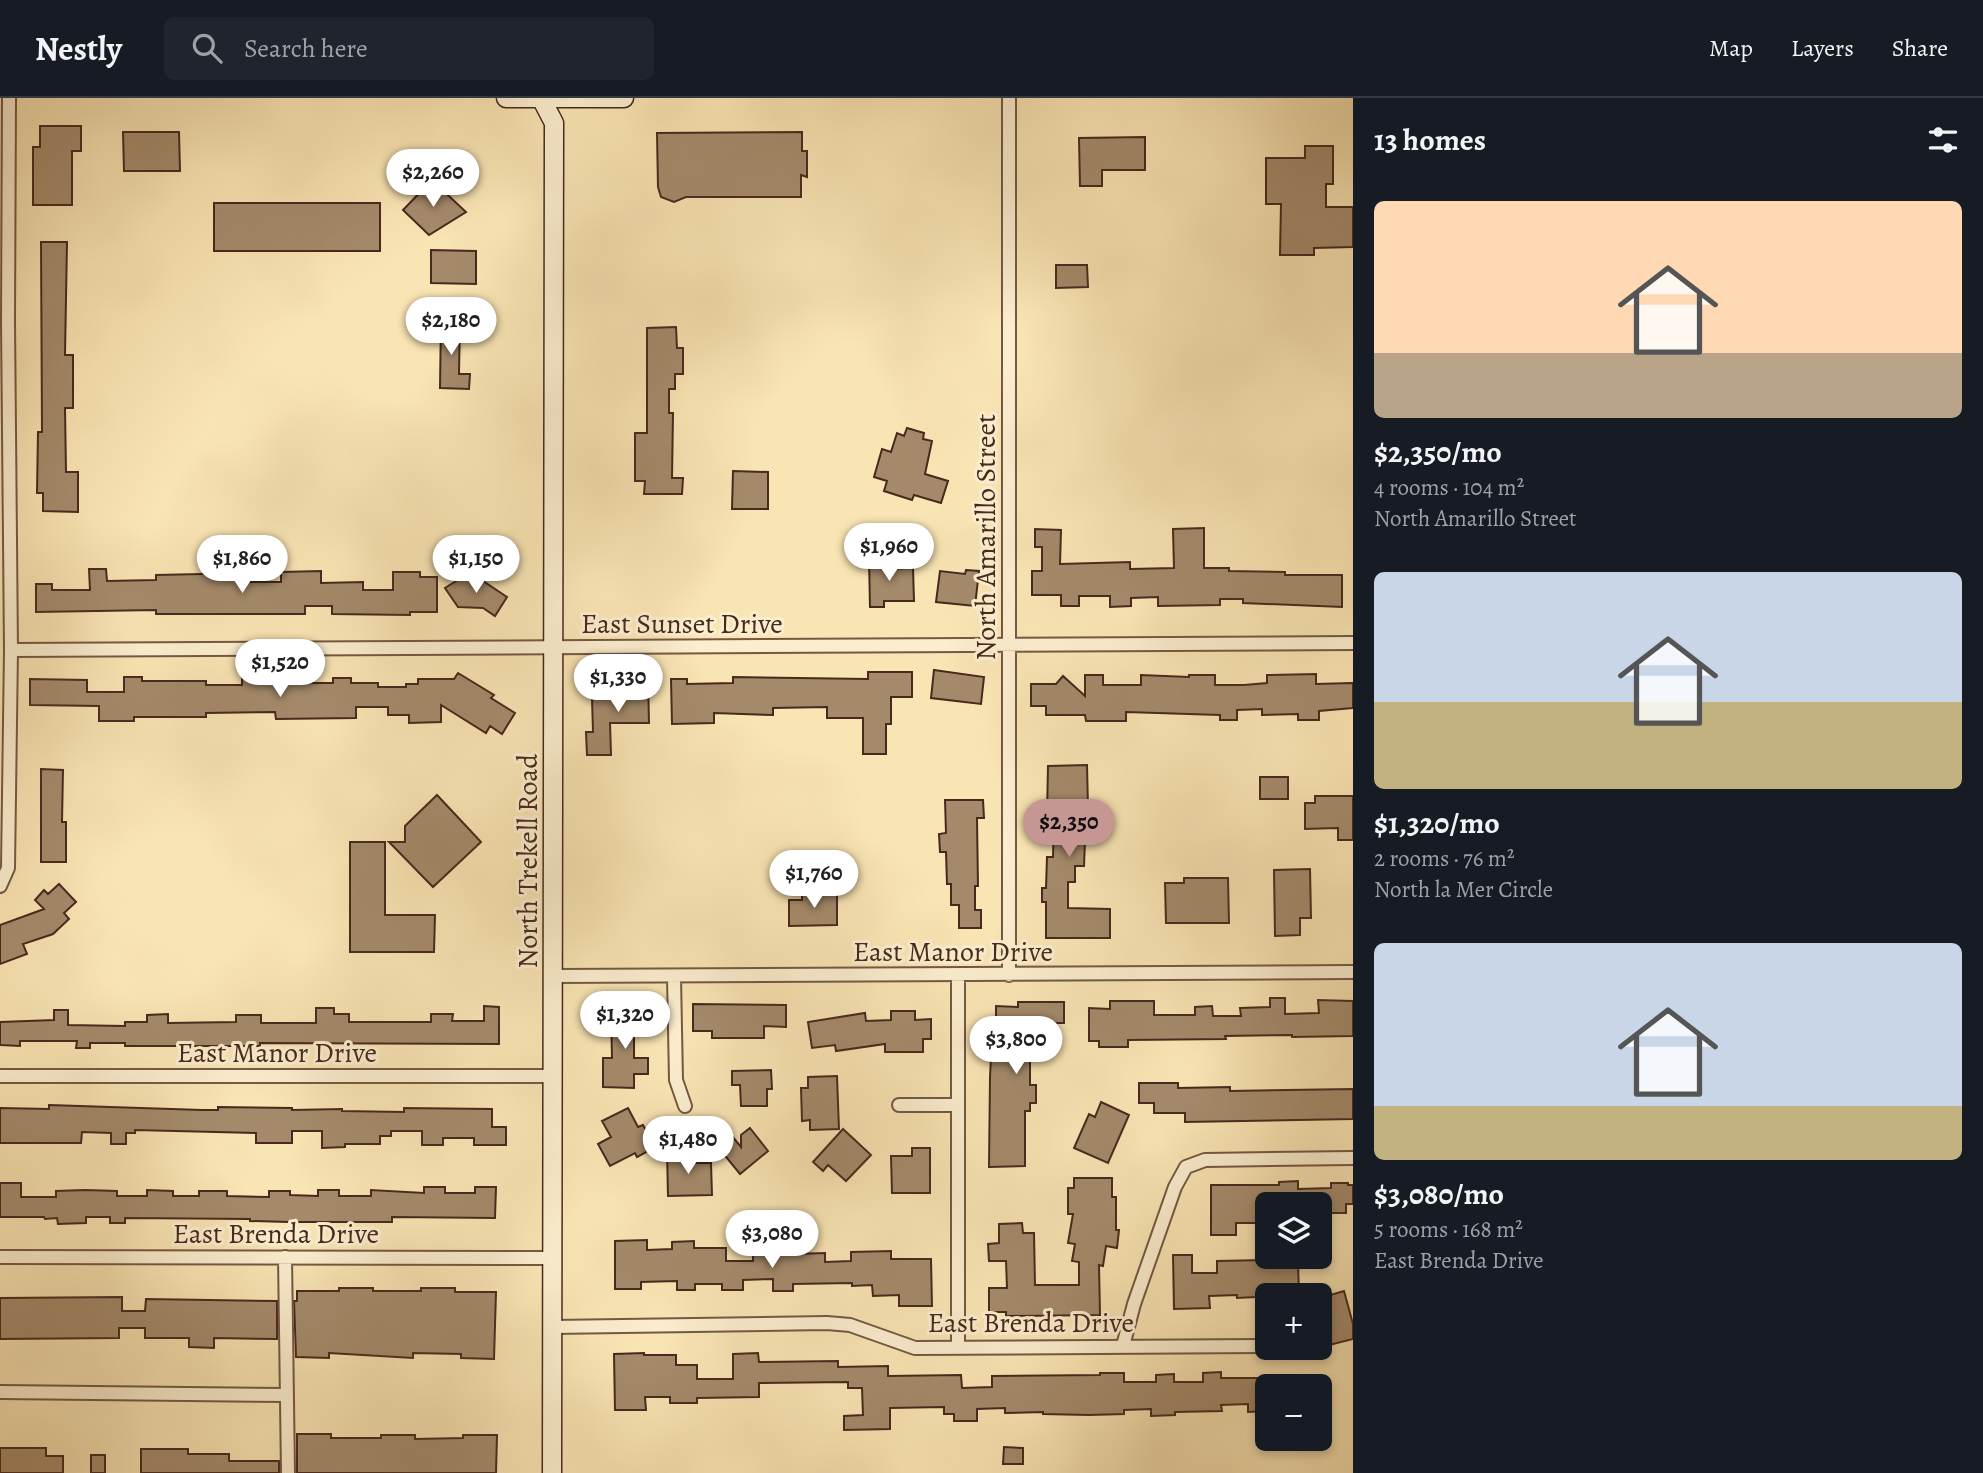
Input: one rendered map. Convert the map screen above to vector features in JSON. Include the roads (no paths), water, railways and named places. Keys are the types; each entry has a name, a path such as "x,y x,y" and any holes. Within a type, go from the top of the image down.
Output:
{"main road":[{"path":"506,98 624,98"},
{"name":"North Trekell Road","path":"541,98 554,123 552,1473"},
{"path":"554,123 569,98"}],"street":[{"path":"0,886 8,868 11,650 4,321 9,98"},
{"name":"North Amarillo Street","path":"1009,98 1009,975"},
{"name":"East Sunset Drive","path":"11,650 1353,643"},
{"name":"East Manor Drive","path":"554,976 1353,972"},
{"path":"958,976 958,1347"},
{"path":"674,977 676,1080 685,1106"},
{"name":"East Manor Drive","path":"0,1076 554,1076"},
{"path":"899,1105 958,1105"},
{"path":"1123,1346 1138,1292 1175,1187 1186,1167 1205,1160 1353,1158"},
{"name":"East Brenda Drive","path":"0,1257 552,1258"},
{"path":"285,1257 288,1473"},
{"name":"East Brenda Drive","path":"552,1327 850,1325 915,1348 1255,1346"},
{"path":"0,1392 287,1395"}]}
